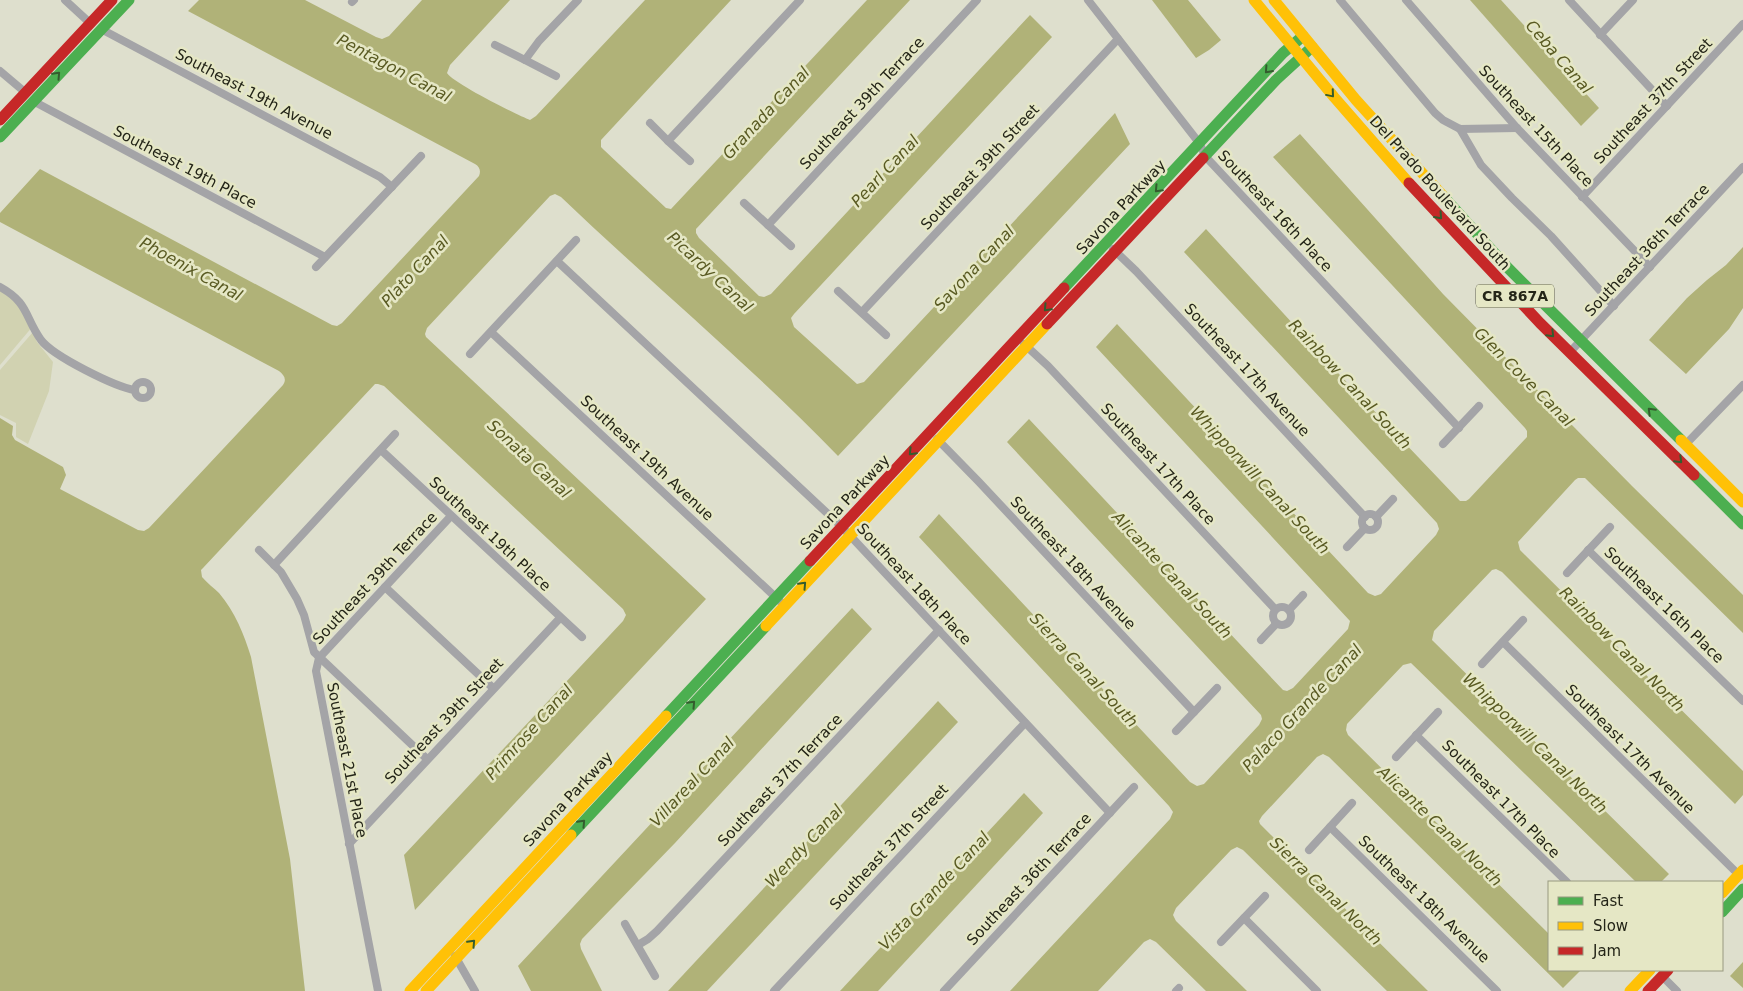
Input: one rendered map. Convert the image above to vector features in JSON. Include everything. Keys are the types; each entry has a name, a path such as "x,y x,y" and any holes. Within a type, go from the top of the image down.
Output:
{"street":[{"name":"Southeast 19th Avenue","path":"65,0 96,27 380,177 392,187"},
{"path":"96,27 112,0"},
{"path":"0,137 29,97 96,27 128,0"},
{"path":"525,60 539,41 578,0"},
{"path":"668,141 800,0"},
{"name":"Southeast 39th Terrace","path":"768,225 977,0"},
{"name":"Southeast 16th Place","path":"1088,0 1200,144 1205,156 1459,428"},
{"name":"Del Prado Boulevard South","path":"1254,0 1384,155 1475,256 1743,524"},
{"name":"Del Prado Boulevard South","path":"1274,0 1356,100 1457,213 1580,342 1743,502"},
{"path":"1340,0 1435,113 1451,125 1460,129 1517,128"},
{"name":"Southeast 15th Place","path":"1406,0 1517,128 1650,266"},
{"path":"1569,0 1667,106"},
{"path":"1600,35 1633,0"},
{"name":"Southeast 37th Street","path":"1582,197 1743,24"},
{"name":"Savona Parkway","path":"426,991 632,761 1111,247 1200,144 1291,46 1303,36"},
{"name":"Southeast 39th Street","path":"862,312 1118,39"},
{"path":"495,45 556,76"},
{"name":"Savona Parkway","path":"1111,247 1205,156 1276,80 1312,47"},
{"name":"Southeast 19th Place","path":"0,71 29,97 325,257"},
{"path":"0,120 29,97"},
{"path":"650,123 690,161"},
{"path":"1460,129 1481,165 1551,236 1614,306"},
{"path":"316,268 421,156"},
{"name":"Southeast 36th Terrace","path":"1570,352 1743,167"},
{"path":"744,203 791,246"},
{"path":"470,354 576,240"},
{"name":"Southeast 17th Avenue","path":"1111,247 1136,271 1365,517"},
{"name":"Southeast 18th Place","path":"557,261 846,531 1110,813"},
{"path":"0,287 13,294 20,302 47,346 118,386 135,390"},
{"path":"838,291 886,335"},
{"name":"Southeast 19th Avenue","path":"491,332 780,601"},
{"name":"Southeast 17th Place","path":"1023,342 1048,366 1275,609"},
{"path":"1652,434 1685,445 1743,385"},
{"path":"1443,444 1479,406"},
{"path":"274,565 395,434"},
{"name":"Southeast 18th Avenue","path":"935,436 1194,712"},
{"name":"Southeast 19th Place","path":"381,450 582,637"},
{"path":"1376,517 1393,499"},
{"path":"1365,528 1363,521 1365,517 1371,515 1376,517"},
{"name":"Southeast 39th Terrace","path":"318,658 451,516"},
{"path":"1365,528 1372,530 1376,528 1378,523 1376,517"},
{"name":"Southeast 16th Place","path":"1567,573 1610,527"},
{"path":"1348,547 1365,528"},
{"name":"Southeast 21st Place","path":"259,550 274,565 298,599 304,615 311,646 318,658 316,671 378,991"},
{"name":"Southeast 16th Place","path":"1588,550 1743,701"},
{"path":"385,587 493,688"},
{"path":"1289,610 1303,595"},
{"path":"1284,607 1289,610 1290,621 1285,625 1276,624 1272,617 1275,609 1284,607"},
{"name":"Southeast 39th Street","path":"349,844 560,618"},
{"path":"1482,664 1524,620"},
{"path":"1261,640 1276,624"},
{"name":"Southeast 37th Terrace","path":"638,945 657,931 939,630"},
{"name":"Southeast 17th Avenue","path":"1503,642 1742,875"},
{"path":"318,658 428,759"},
{"path":"1176,731 1217,688"},
{"path":"1396,757 1438,712"},
{"name":"Southeast 37th Street","path":"774,991 1025,723"},
{"name":"Southeast 17th Place","path":"1416,734 1566,881"},
{"name":"Savona Parkway","path":"410,991 632,761"},
{"name":"Southeast 36th Terrace","path":"944,991 1134,787"},
{"path":"1309,850 1352,804"},
{"name":"Southeast 18th Avenue","path":"1330,827 1497,991"},
{"path":"1723,892 1742,875"},
{"path":"1723,911 1743,889"},
{"path":"1222,942 1265,896"},
{"path":"1244,918 1318,991"},
{"path":"625,924 655,976"},
{"path":"449,949 457,958 475,991"},
{"path":"1630,991 1649,971"},
{"path":"1648,991 1662,972 1677,991"}],"shaded area":[{"path":"0,288 24,306 33,326 0,365"},
{"path":"33,332 37,342 53,362 49,391 28,444 16,437 16,423 0,415 0,370"}],"water":[{"path":"199,0 305,0 382,39 389,36 422,0 510,0 450,65 447,73 472,91 530,120 536,116 645,0 731,0 601,140 601,147 604,150 666,208 671,209 867,0 910,0 696,229 699,238 759,296 764,297 771,294 1030,15 1052,37 791,318 794,327 857,384 864,382 1115,113 1130,144 838,456 736,357 561,197 555,194 550,196 427,328 426,337 706,599 415,910 404,855 623,621 626,615 623,609 384,386 375,384 201,570 202,577 225,600 242,632 251,657 290,859 305,991 0,991 0,418 13,426 12,435 15,440 63,467 66,475 60,489 138,530 144,531 149,528 283,385 285,379 279,371 0,222 0,213 40,169 337,326 342,323 480,174 479,168 475,164 188,11"},
{"path":"1152,0 1188,0 1221,40 1196,58"},
{"path":"1470,0 1501,0 1599,108 1581,126"},
{"path":"1300,134 1443,294 1632,486 1743,595 1743,633 1585,478 1575,480 1518,542 1520,550 1743,771 1743,795 1735,804 1502,572 1496,569 1492,570 1434,631 1432,640 1669,874 1662,881 1635,881 1411,663 1403,665 1347,724 1346,730 1348,735 1548,933 1548,971 1580,971 1563,988 1329,757 1323,754 1317,757 1262,816 1259,821 1260,824 1428,991 1387,991 1243,850 1237,847 1231,850 1176,908 1173,915 1176,921 1247,991 1206,991 1156,942 1150,939 1144,942 1098,991 1010,991 1170,819 1173,812 919,537 939,514 1190,782 1197,786 1204,784 1259,725 1262,719 1261,715 1007,442 1029,419 1283,690 1287,691 1293,688 1348,629 1350,621 1096,347 1117,324 1368,593 1375,596 1381,594 1436,535 1439,529 1437,523 1184,252 1206,229 1339,374 1460,501 1469,499 1527,437 1525,428 1273,157"},
{"path":"1743,247 1743,308 1729,329 1686,374 1649,340 1687,298 1726,265"},
{"name":"Villareal Canal","path":"852,608 872,629 675,843 582,939 581,949 602,991 531,991 518,966"},
{"name":"Wendy Canal","path":"938,701 958,722 707,991 668,991"},
{"name":"Vista Grande Canal","path":"1024,793 1043,813 878,991 840,991"},
{"path":"1743,962 1743,988 1730,976"}],"traffic: fast":[{"path":"0,137 129,0"},
{"path":"1064,288 1283,53 1303,36"},
{"path":"1203,158 1276,80 1312,47"},
{"path":"1443,196 1507,267 1681,440"},
{"path":"1694,475 1743,524"},
{"path":"666,716 810,561"},
{"path":"571,835 766,626"},
{"path":"1723,911 1743,889"}],"traffic: slow":[{"path":"1254,0 1334,97 1409,183"},
{"path":"1274,0 1356,100 1443,196"},
{"path":"766,626 1047,324"},
{"path":"1681,440 1743,502"},
{"path":"410,991 666,716"},
{"path":"426,991 571,835"},
{"path":"1723,892 1743,870"},
{"path":"1630,991 1649,971"}],"traffic: jam":[{"path":"0,120 112,0"},
{"path":"1047,324 1203,158"},
{"path":"1409,183 1540,323 1694,475"},
{"path":"810,561 1064,288"},
{"path":"1648,991 1667,971"}],"water label":[{"name":"Ceba Canal","path":"1559,57"},
{"name":"Pentagon Canal","path":"394,68"},
{"name":"Granada Canal","path":"766,113"},
{"name":"Pearl Canal","path":"885,171"},
{"name":"Savona Canal","path":"974,268"},
{"name":"Phoenix Canal","path":"191,269"},
{"name":"Plato Canal","path":"415,271"},
{"name":"Picardy Canal","path":"710,272"},
{"name":"Glen Cove Canal","path":"1524,377"},
{"name":"Rainbow Canal South","path":"1350,384"},
{"name":"Sonata Canal","path":"529,459"},
{"name":"Whipporwill Canal South","path":"1260,480"},
{"name":"Alicante Canal South","path":"1172,575"},
{"name":"Rainbow Canal North","path":"1622,649"},
{"name":"Sierra Canal South","path":"1084,670"},
{"name":"Palaco Grande Canal","path":"1302,708"},
{"name":"Primrose Canal","path":"529,732"},
{"name":"Whipporwill Canal North","path":"1535,743"},
{"name":"Alicante Canal North","path":"1440,826"},
{"name":"Sierra Canal North","path":"1326,891"}]}
